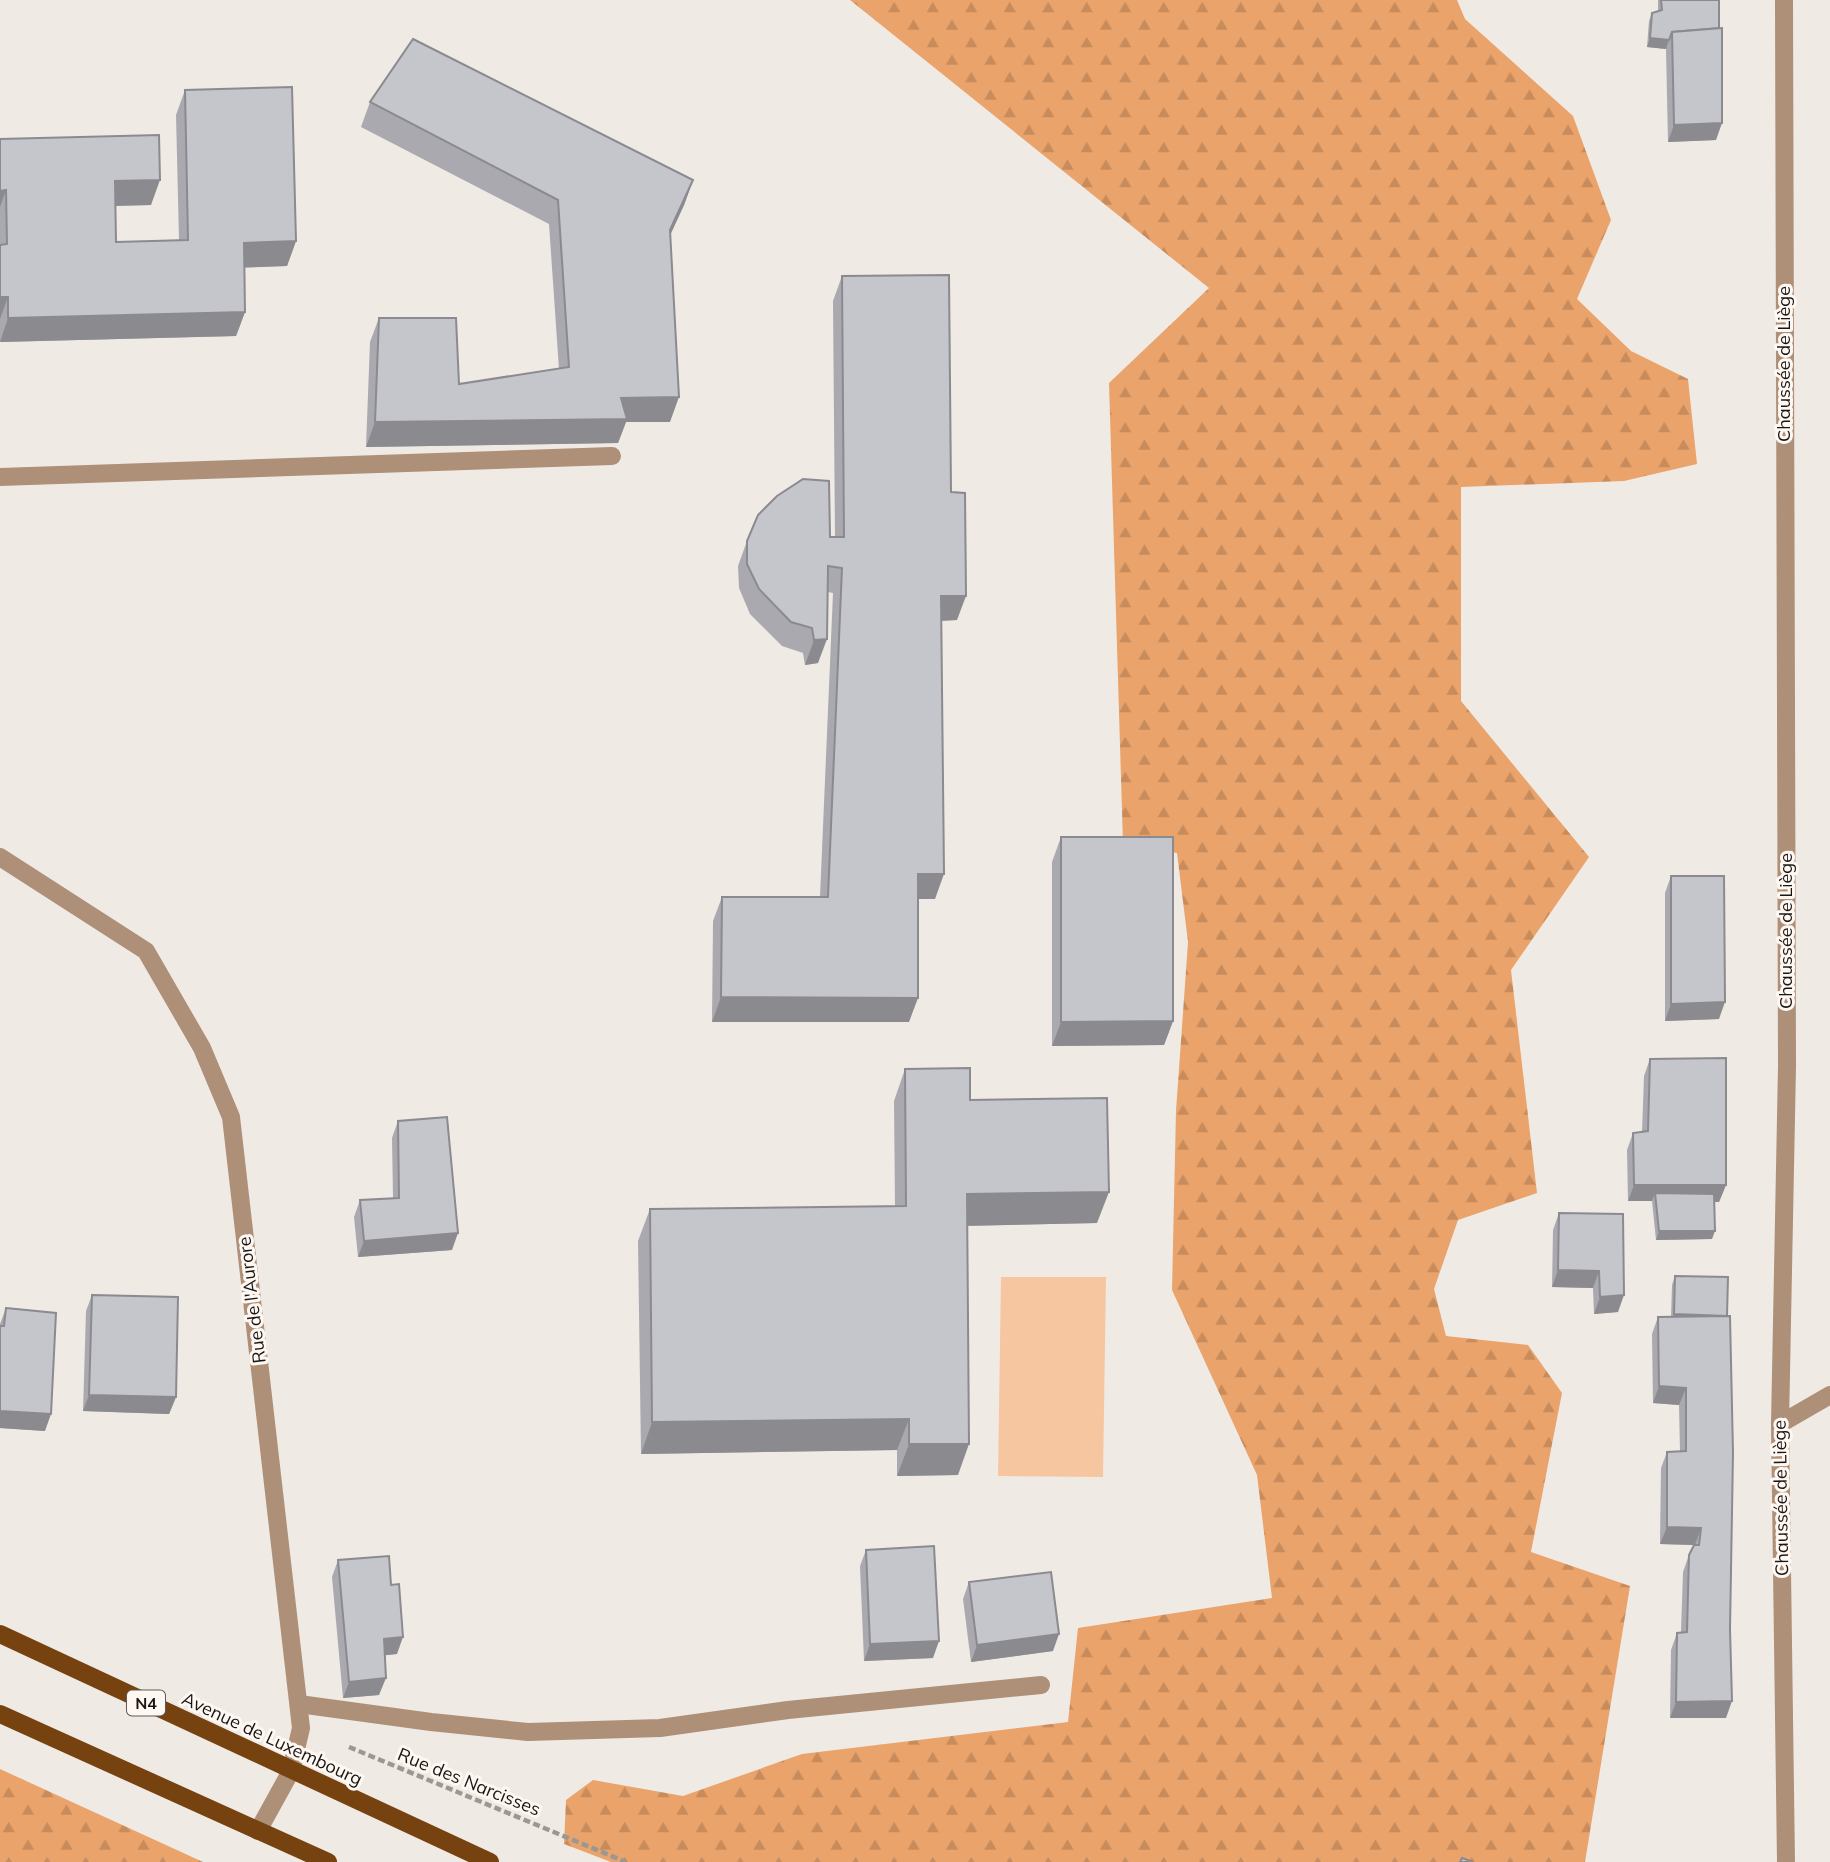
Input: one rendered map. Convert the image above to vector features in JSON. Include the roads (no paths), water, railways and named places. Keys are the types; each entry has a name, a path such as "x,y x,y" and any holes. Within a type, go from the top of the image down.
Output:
{"main road":[{"name":"Avenue de Luxembourg","path":"0,1634 490,1862"},
{"path":"0,1714 328,1862"}],"street":[{"name":"Chaussée de Liège","path":"1784,0 1787,1066 1780,1424 1786,1862"},
{"path":"0,477 612,456"},
{"name":"Rue de l'Aurore","path":"0,857 146,951 202,1048 231,1117 302,1728 291,1771 258,1831"},
{"path":"1780,1424 1830,1395"},
{"path":"299,1704 431,1722 528,1731 660,1728 788,1710 1041,1685"}]}
